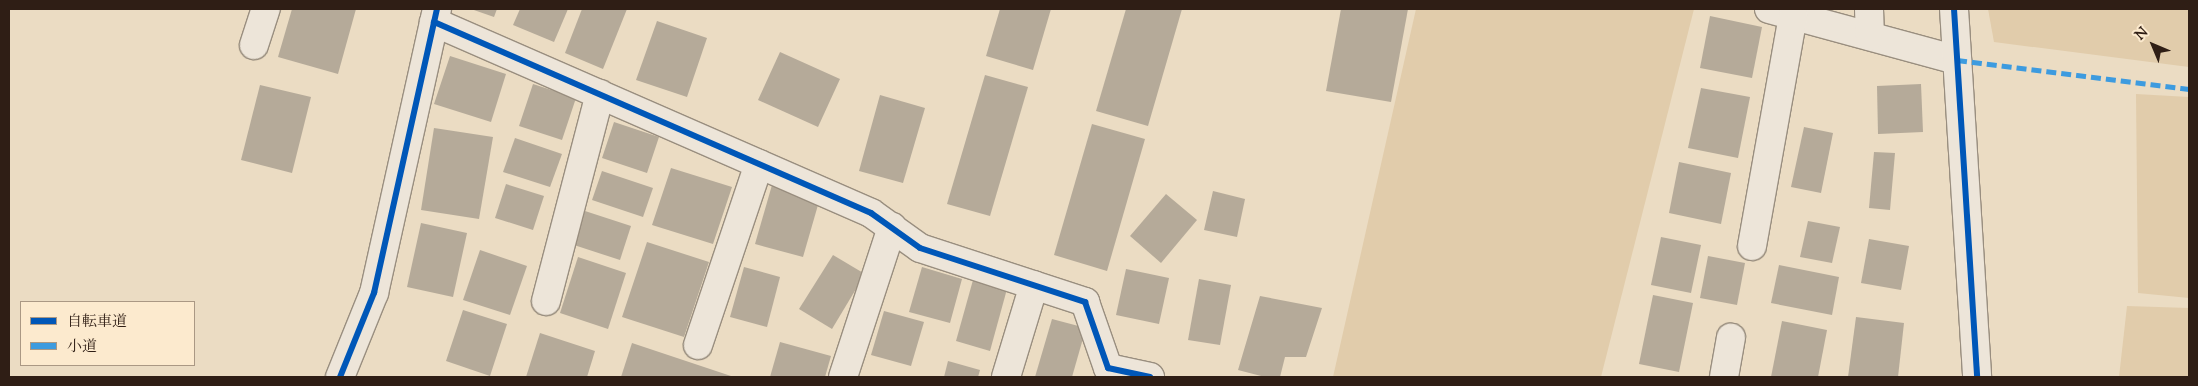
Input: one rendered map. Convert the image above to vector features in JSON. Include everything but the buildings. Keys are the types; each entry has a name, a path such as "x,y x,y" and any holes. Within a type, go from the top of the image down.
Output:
{"street":[{"path":"254,45 266,9"},
{"path":"1869,9 1870,36"},
{"path":"1954,9 1977,377"},
{"path":"1752,246 1781,12 1957,60"},
{"path":"340,377 374,293 435,15 600,94 871,213 920,248 1085,302 1108,368 1150,377"},
{"path":"546,301 600,94"},
{"path":"698,345 759,164"},
{"path":"843,377 892,227"},
{"path":"1006,377 1034,285"},
{"path":"1724,377 1731,338"}],"shaded area":[{"path":"1416,9 1694,9 1601,377 1333,377"},
{"path":"1988,9 2189,9 2189,67 1994,42"},
{"path":"2136,94 2189,97 2189,298 2138,293"},
{"path":"2127,306 2189,308 2189,377 2119,377"}],"marked path":[{"path":"1957,60 2189,89"}],"cycle path":[{"path":"340,377 374,293 437,9"},
{"path":"1954,9 1977,377"},
{"path":"434,22 871,213 920,248 1085,302 1108,368 1150,377"}]}
